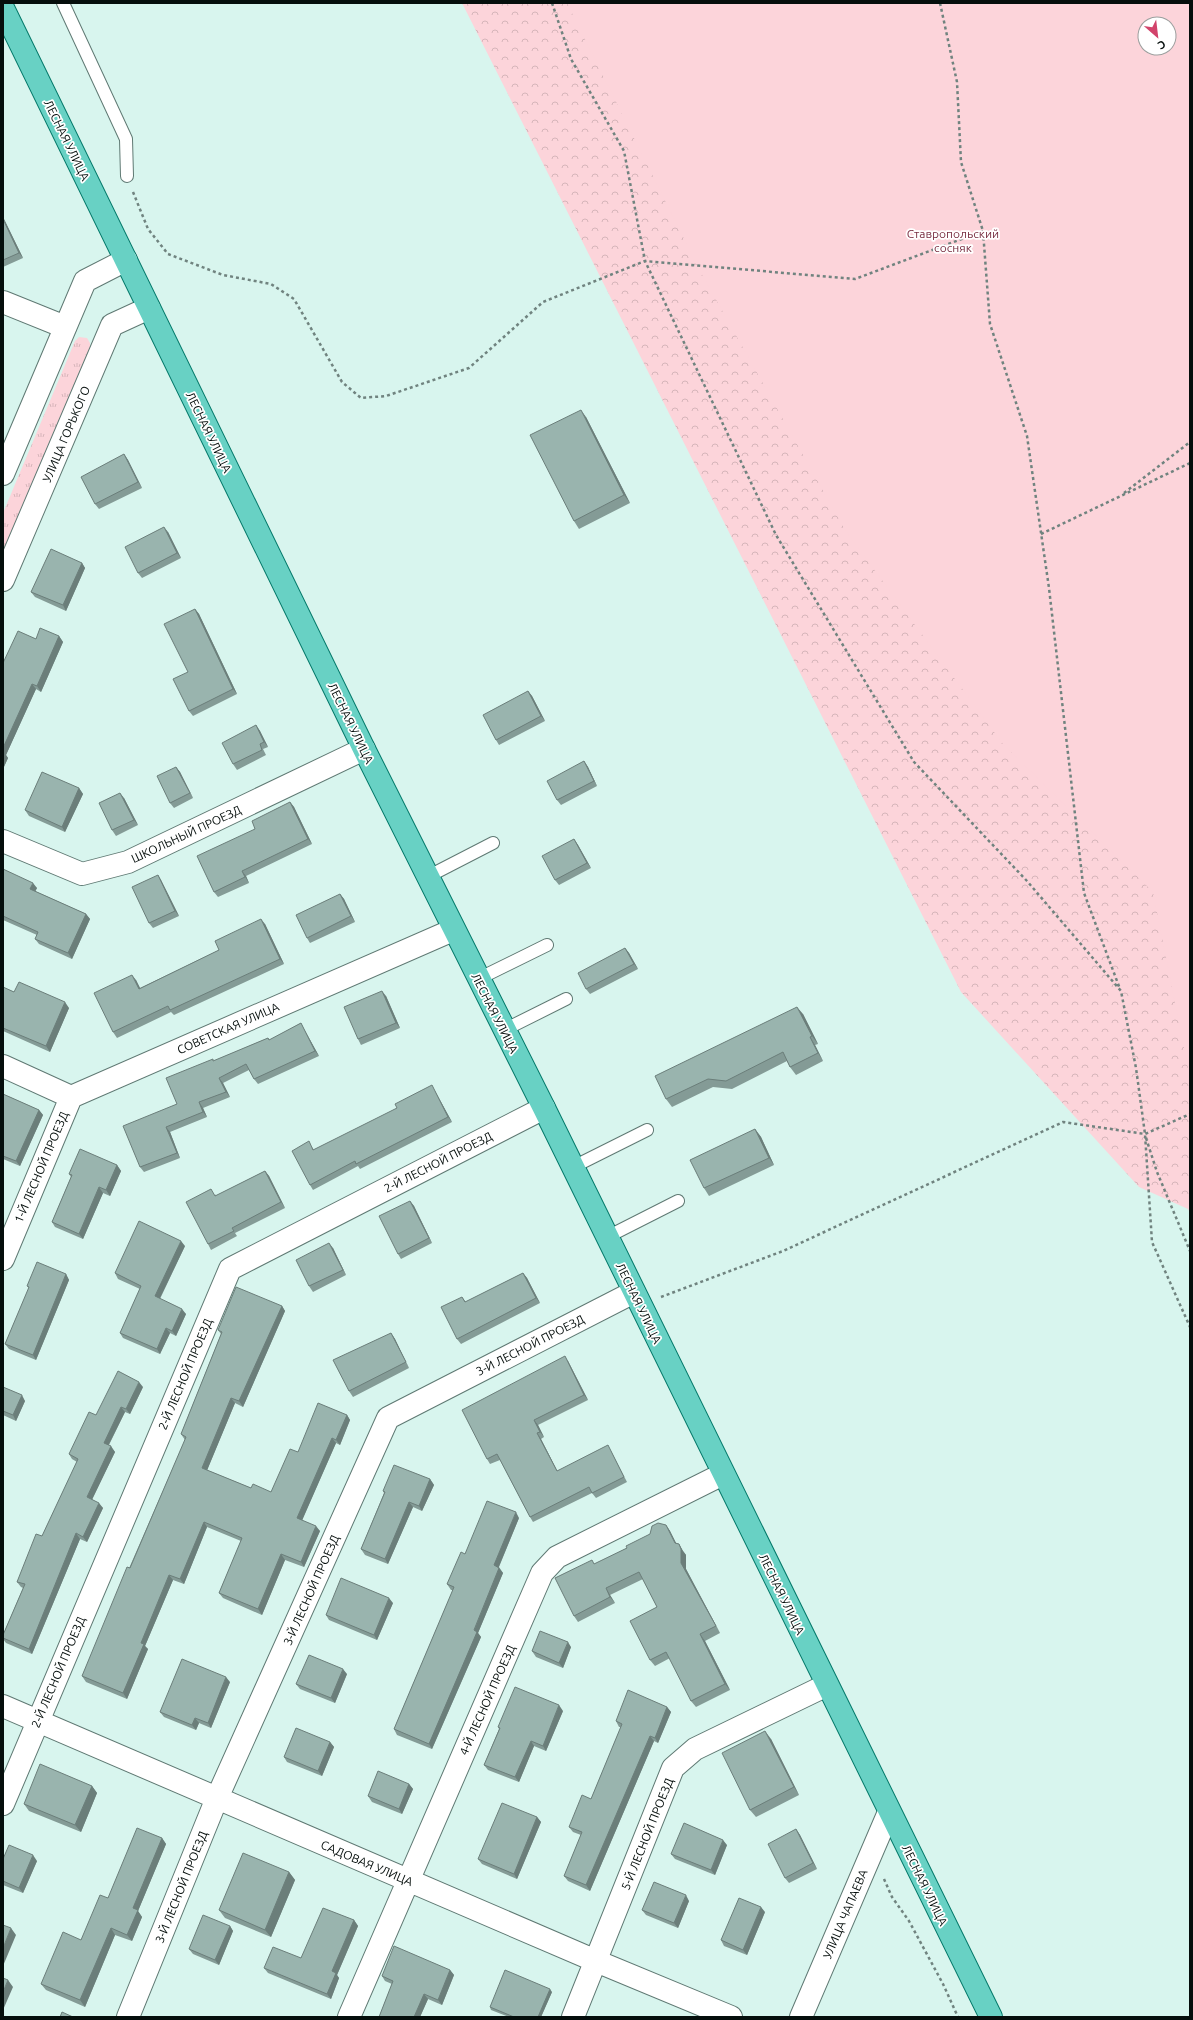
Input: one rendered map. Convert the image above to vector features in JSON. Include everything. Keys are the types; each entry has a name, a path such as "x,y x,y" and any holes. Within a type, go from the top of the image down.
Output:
{"main road":[{"name":"ЛЕСНАЯ УЛИЦА","path":"3,8 453,930 544,1108 991,2017"}],"street":[{"path":"3,474 85,281 126,260"},
{"path":"3,302 65,327"},
{"name":"УЛИЦА ГОРЬКОГО","path":"3,580 112,325 149,308"},
{"name":"ШКОЛЬНЫЙ ПРОЕЗД","path":"3,841 82,874 128,862 364,749"},
{"name":"СОВЕТСКАЯ УЛИЦА","path":"71,1097 453,930"},
{"path":"3,1066 71,1097"},
{"name":"1-Й ЛЕСНОЙ ПРОЕЗД","path":"3,1259 71,1097"},
{"name":"2-Й ЛЕСНОЙ ПРОЕЗД","path":"3,1804 230,1269 544,1108"},
{"name":"3-Й ЛЕСНОЙ ПРОЕЗД","path":"128,2017 217,1798 388,1418 634,1292"},
{"name":"4-Й ЛЕСНОЙ ПРОЕЗД","path":"349,2017 542,1574 557,1557 723,1474"},
{"name":"5-Й ЛЕСНОЙ ПРОЕЗД","path":"573,2017 673,1768 695,1749 827,1685"},
{"name":"САДОВАЯ УЛИЦА","path":"3,1706 596,1961 731,2017"},
{"name":"УЛИЦА ЧАПАЕВА","path":"801,2017 889,1812"}],"lane":[{"path":"63,3 126,139 127,176"},
{"path":"427,877 493,843"},
{"path":"478,979 547,945"},
{"path":"504,1030 566,999"},
{"path":"573,1167 646,1130"},
{"path":"607,1237 678,1200"}],"path":[{"path":"552,3 571,59 624,151 645,261 776,535 914,762 1027,881 1121,991"},
{"path":"940,3 957,82 961,162 983,231 990,324 1027,436 1049,588 1084,893 1121,991 1136,1068 1145,1134 1152,1242 1190,1327"},
{"path":"127,176 148,229 168,254 223,274 271,284 294,299 342,382 361,398 386,396 469,368 543,302 645,261 855,279 983,231"},
{"path":"1120,496 1190,442"},
{"path":"1041,534 1190,463"},
{"path":"661,1297 782,1251 1063,1122 1145,1134 1190,1114"},
{"path":"1145,1134 1157,1172 1190,1251"},
{"path":"883,1876 892,1897 909,1921 943,1984 958,2017"}],"green space":[{"name":"Ставропольский сосняк","path":"462,3 1190,3 1190,1213 1188,1209 1139,1187 961,992"},
{"name":"Ставропольский сосняк","path":"567,3 1190,3 1190,1078 1153,892 1003,744 845,530 700,271"},
{"path":"79,337 87,338 90,343 90,348 3,554 3,513 75,341"}],"building":[{"path":"3,219 19,253 3,260"},
{"path":"581,410 624,495 574,521 530,435"},
{"path":"124,454 138,482 95,504 81,477"},
{"path":"164,527 177,553 138,573 125,547"},
{"path":"51,549 82,563 63,605 31,592"},
{"path":"195,609 233,689 189,711 173,679 188,672 164,624"},
{"path":"40,628 59,636 37,686 32,684 3,748 3,663 18,631 36,639"},
{"path":"528,691 541,716 496,740 483,715"},
{"path":"256,725 264,742 260,744 262,750 233,764 222,743"},
{"path":"584,761 594,781 557,800 547,781"},
{"path":"176,767 190,793 170,803 157,776"},
{"path":"42,772 79,788 62,827 25,810"},
{"path":"120,793 134,820 112,830 99,803"},
{"path":"290,802 308,839 242,871 245,877 214,892 197,856 255,829 252,821"},
{"path":"574,839 587,863 555,880 542,856"},
{"path":"3,869 33,883 30,889 86,914 68,953 35,939 38,932 3,916"},
{"path":"158,875 175,911 149,923 132,887"},
{"path":"340,894 351,916 307,938 296,915"},
{"path":"261,919 280,959 170,1010 168,1006 113,1032 94,993 132,975 139,989 219,950 215,941"},
{"path":"625,948 634,964 586,989 578,973"},
{"path":"19,982 65,1002 46,1046 3,1028 3,987 14,992"},
{"path":"382,991 396,1023 358,1039 344,1007"},
{"path":"797,1007 812,1036 810,1037 818,1053 790,1067 783,1052 726,1081 708,1079 666,1099 655,1076"},
{"path":"301,1023 315,1051 254,1079 246,1064 219,1078 226,1092 199,1102 203,1112 166,1127 177,1153 140,1167 123,1126 177,1104 166,1078 213,1059 213,1061 268,1038 269,1040"},
{"path":"432,1085 448,1117 356,1164 355,1161 310,1185 292,1151 309,1141 313,1150 397,1108 395,1104"},
{"path":"3,1094 39,1110 16,1161 3,1156"},
{"path":"755,1129 769,1158 704,1188 690,1160"},
{"path":"80,1149 117,1165 106,1190 99,1187 79,1234 52,1222 72,1175 69,1174"},
{"path":"265,1171 281,1202 232,1228 234,1231 208,1244 186,1202 211,1189 215,1196"},
{"path":"410,1201 429,1238 398,1254 379,1216"},
{"path":"139,1221 181,1241 155,1296 182,1309 172,1331 166,1328 157,1349 120,1333 141,1286 115,1273"},
{"path":"329,1243 343,1270 309,1286 296,1260"},
{"path":"37,1262 66,1274 33,1355 5,1344 29,1287 27,1286"},
{"path":"523,1273 536,1298 457,1339 441,1307 462,1297 465,1302"},
{"path":"236,1287 282,1306 239,1401 231,1398 202,1468 251,1488 253,1484 271,1492 290,1449 298,1452 318,1403 347,1415 336,1440 332,1438 297,1518 316,1526 301,1562 281,1554 258,1609 219,1593 242,1538 204,1522 180,1579 169,1575 141,1643 144,1644 123,1693 82,1676 127,1567 130,1568 186,1437 181,1434 222,1332 218,1330"},
{"path":"391,1333 406,1362 349,1391 333,1360"},
{"path":"565,1356 584,1395 534,1420 540,1432 537,1433 557,1471 608,1445 624,1477 592,1493 589,1487 530,1517 497,1454 487,1459 462,1410"},
{"path":"118,1371 139,1382 126,1409 121,1407 104,1443 111,1446 87,1497 99,1503 83,1537 76,1533 29,1649 3,1638 25,1584 17,1582 36,1534 42,1536 78,1459 69,1454 89,1412 96,1415"},
{"path":"3,1387 22,1395 13,1415 3,1411"},
{"path":"394,1465 430,1479 419,1506 409,1502 385,1559 361,1549 385,1492 383,1491"},
{"path":"487,1501 516,1512 494,1565 499,1568 474,1630 477,1632 429,1744 394,1729 454,1587 447,1584 461,1552 465,1554"},
{"path":"658,1523 666,1525 675,1543 679,1544 681,1549 681,1563 716,1626 700,1634 725,1684 691,1701 666,1652 650,1660 630,1621 657,1607 639,1572 606,1588 610,1597 574,1616 555,1578 592,1560 594,1564 627,1548 626,1546 650,1534 652,1526"},
{"path":"341,1578 389,1598 374,1635 326,1615"},
{"path":"540,1631 568,1642 559,1663 532,1651"},
{"path":"309,1655 343,1669 331,1698 296,1684"},
{"path":"182,1659 226,1677 208,1723 195,1718 192,1725 160,1712"},
{"path":"515,1687 559,1705 543,1746 531,1741 515,1777 484,1765 500,1728 498,1727"},
{"path":"628,1690 667,1707 655,1738 650,1736 586,1885 564,1876 582,1832 569,1827 582,1795 591,1799 622,1724 616,1721"},
{"path":"296,1728 330,1742 318,1771 284,1757"},
{"path":"765,1731 794,1787 750,1810 722,1753"},
{"path":"40,1764 92,1786 75,1825 24,1804"},
{"path":"378,1771 409,1784 399,1809 368,1796"},
{"path":"502,1803 537,1817 514,1874 478,1859"},
{"path":"684,1823 723,1840 711,1870 671,1854"},
{"path":"137,1828 162,1838 133,1908 138,1910 127,1935 111,1928 80,2000 41,1984 63,1932 81,1940 100,1895 108,1898"},
{"path":"796,1829 813,1863 785,1878 768,1844"},
{"path":"9,1845 33,1855 19,1888 3,1881 3,1859"},
{"path":"243,1853 289,1872 265,1930 219,1910"},
{"path":"654,1882 686,1895 674,1923 642,1910"},
{"path":"739,1898 761,1907 743,1950 721,1940"},
{"path":"323,1908 354,1920 332,1971 336,1973 327,1994 264,1968 273,1947 301,1958"},
{"path":"203,1915 230,1926 215,1960 189,1949"},
{"path":"3,1925 11,1928 3,1948"},
{"path":"394,1946 450,1970 438,2000 424,1994 414,2017 379,2017 393,1981 382,1976"},
{"path":"505,1970 550,1989 538,2017 514,2017 490,2007"},
{"path":"3,1978 8,1980 3,1992"},
{"path":"62,2012 73,2017 60,2017"}]}
